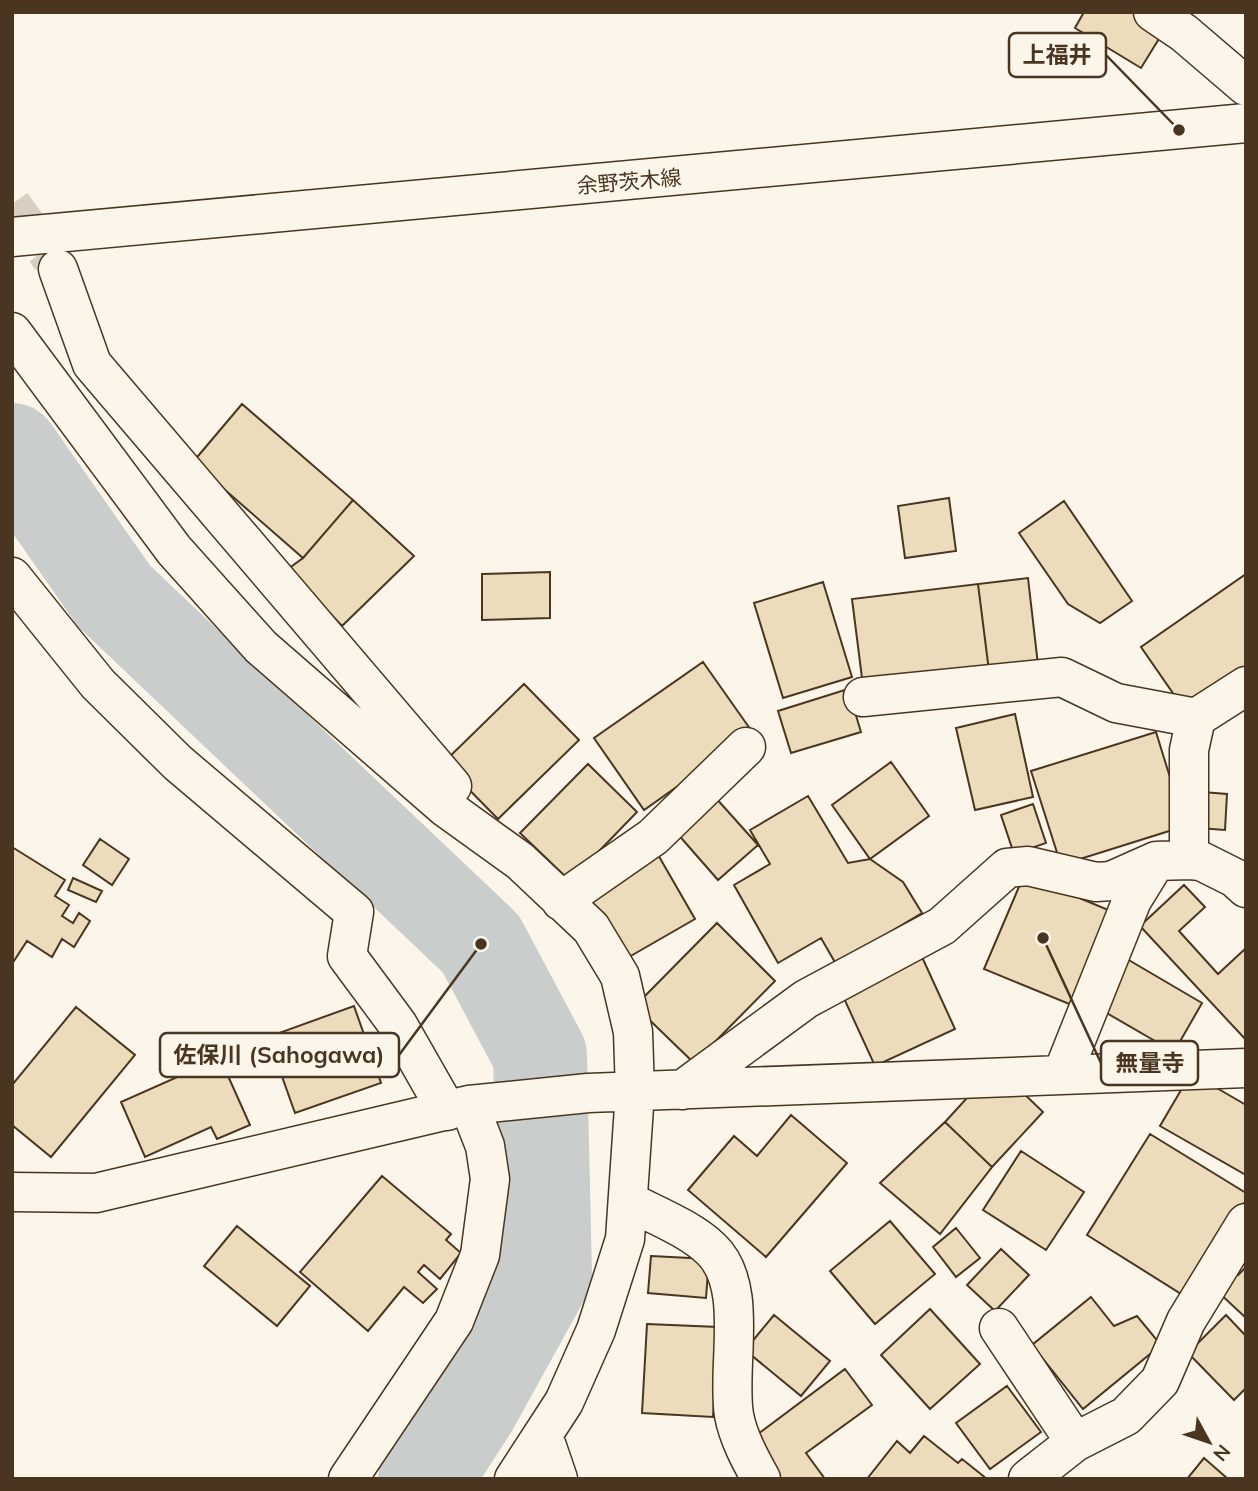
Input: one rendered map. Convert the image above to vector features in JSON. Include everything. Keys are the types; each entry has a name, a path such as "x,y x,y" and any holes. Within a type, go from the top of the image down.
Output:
{"street":[{"path":"1153,12 1184,33 1246,86"},
{"name":"余野茨木線","path":"12,237 1246,123"},
{"path":"58,269 92,364 333,644 413,743 520,861 591,928 621,976 633,1032 635,1092 625,1239 596,1330 564,1402 514,1479"},
{"path":"12,332 174,550 261,647 444,807 520,861"},
{"path":"12,577 97,684 178,763 354,912 347,956 485,1146 490,1180 480,1255 454,1321 348,1479"},
{"path":"863,697 1062,677 1116,703 1196,718 1246,686"},
{"path":"1062,1075 1132,900 1172,860 1196,718"},
{"path":"561,901 653,837 746,747"},
{"path":"682,1090 806,999 943,926 1007,868 1028,866 1096,882 1111,881 1172,860 1201,861 1235,878 1246,888"},
{"path":"12,1192 96,1193 458,1108 588,1093 1246,1068"},
{"path":"628,1200 711,1249 728,1272 732,1298 734,1416 747,1453 761,1479"},
{"path":"1028,1479 1075,1442 1126,1416 1160,1381 1186,1321 1246,1223"},
{"path":"999,1328 1075,1442"},
{"path":"543,1435 558,1479"}],"building":[{"path":"1084,12 1137,12 1165,29 1141,68 1075,28"},
{"path":"242,404 353,500 303,558 193,462"},
{"path":"949,498 956,551 905,558 898,506"},
{"path":"353,500 414,556 342,626 288,569 303,558"},
{"path":"1064,501 1132,601 1100,623 1068,604 1019,533"},
{"path":"550,572 550,618 482,620 482,574"},
{"path":"1246,574 1246,670 1186,712 1141,647"},
{"path":"1028,578 1038,665 989,671 978,584"},
{"path":"823,582 852,677 783,698 754,603"},
{"path":"978,584 989,671 863,686 852,599"},
{"path":"703,662 753,733 644,810 594,738"},
{"path":"524,684 579,740 498,819 443,763"},
{"path":"848,689 861,732 791,753 778,711"},
{"path":"1015,714 1033,797 975,810 956,728"},
{"path":"1156,732 1185,826 1061,865 1031,771"},
{"path":"891,762 929,816 870,859 832,805"},
{"path":"588,764 637,812 570,881 520,833"},
{"path":"1202,792 1227,794 1225,830 1199,828"},
{"path":"808,796 848,863 870,859 903,882 922,913 836,964 821,938 778,963 734,885 770,864 750,830"},
{"path":"715,797 758,845 718,880 676,832"},
{"path":"1033,804 1046,843 1014,854 1001,815"},
{"path":"100,839 129,859 112,885 83,865"},
{"path":"12,847 65,880 55,896 69,905 62,916 73,923 79,913 90,921 74,947 62,939 52,957 27,941 12,964"},
{"path":"657,853 695,919 622,961 584,896"},
{"path":"1024,875 1118,914 1079,1008 984,969"},
{"path":"73,878 102,891 96,902 68,890"},
{"path":"1184,885 1205,907 1179,931 1218,974 1246,948 1246,1040 1140,926"},
{"path":"717,923 775,981 694,1063 635,1006"},
{"path":"922,957 955,1029 875,1066 842,994"},
{"path":"1127,959 1202,1003 1174,1052 1098,1008"},
{"path":"354,1006 381,1083 295,1113 268,1037"},
{"path":"76,1007 135,1055 51,1157 12,1125 12,1085"},
{"path":"220,1058 250,1125 217,1139 211,1127 145,1157 121,1102"},
{"path":"1191,1073 1246,1105 1246,1175 1160,1126"},
{"path":"977,1087 1017,1087 1043,1112 992,1167 945,1122"},
{"path":"791,1115 847,1163 766,1257 688,1190 734,1136 757,1156"},
{"path":"945,1122 992,1167 940,1234 880,1183"},
{"path":"1150,1134 1246,1193 1246,1200 1186,1297 1087,1235"},
{"path":"1021,1151 1084,1192 1046,1250 983,1210"},
{"path":"382,1176 451,1234 446,1240 461,1253 440,1279 424,1265 418,1272 437,1289 423,1303 404,1287 368,1331 300,1272"},
{"path":"890,1221 935,1274 875,1324 830,1271"},
{"path":"237,1226 310,1286 277,1326 204,1266"},
{"path":"956,1228 980,1258 956,1277 933,1247"},
{"path":"1001,1249 1029,1275 995,1311 967,1285"},
{"path":"651,1256 709,1259 706,1298 648,1293"},
{"path":"1246,1267 1246,1318 1217,1291 1235,1272 1238,1275"},
{"path":"1091,1297 1114,1326 1137,1316 1161,1345 1083,1409 1032,1345"},
{"path":"930,1309 980,1364 930,1409 881,1355"},
{"path":"774,1315 830,1361 801,1396 745,1350"},
{"path":"1226,1315 1246,1336 1246,1388 1234,1400 1188,1353"},
{"path":"647,1324 718,1327 713,1417 642,1413"},
{"path":"845,1369 872,1405 806,1453 825,1479 779,1479 750,1440"},
{"path":"1007,1386 1041,1432 990,1469 956,1423"},
{"path":"924,1436 958,1463 962,1459 987,1479 867,1479 897,1441 910,1453"},
{"path":"1204,1458 1228,1479 1187,1479"}],"waterway":[{"path":"12,450 114,596 481,944 540,1055 545,1274 471,1408 425,1479"}],"tunnel":[{"path":"12,204 51,259"}],"place":[{"name":"上福井","path":"1179,130"},
{"name":"無量寺","path":"1043,938"},
{"name":"佐保川 (Sahogawa)","path":"481,944"}]}
